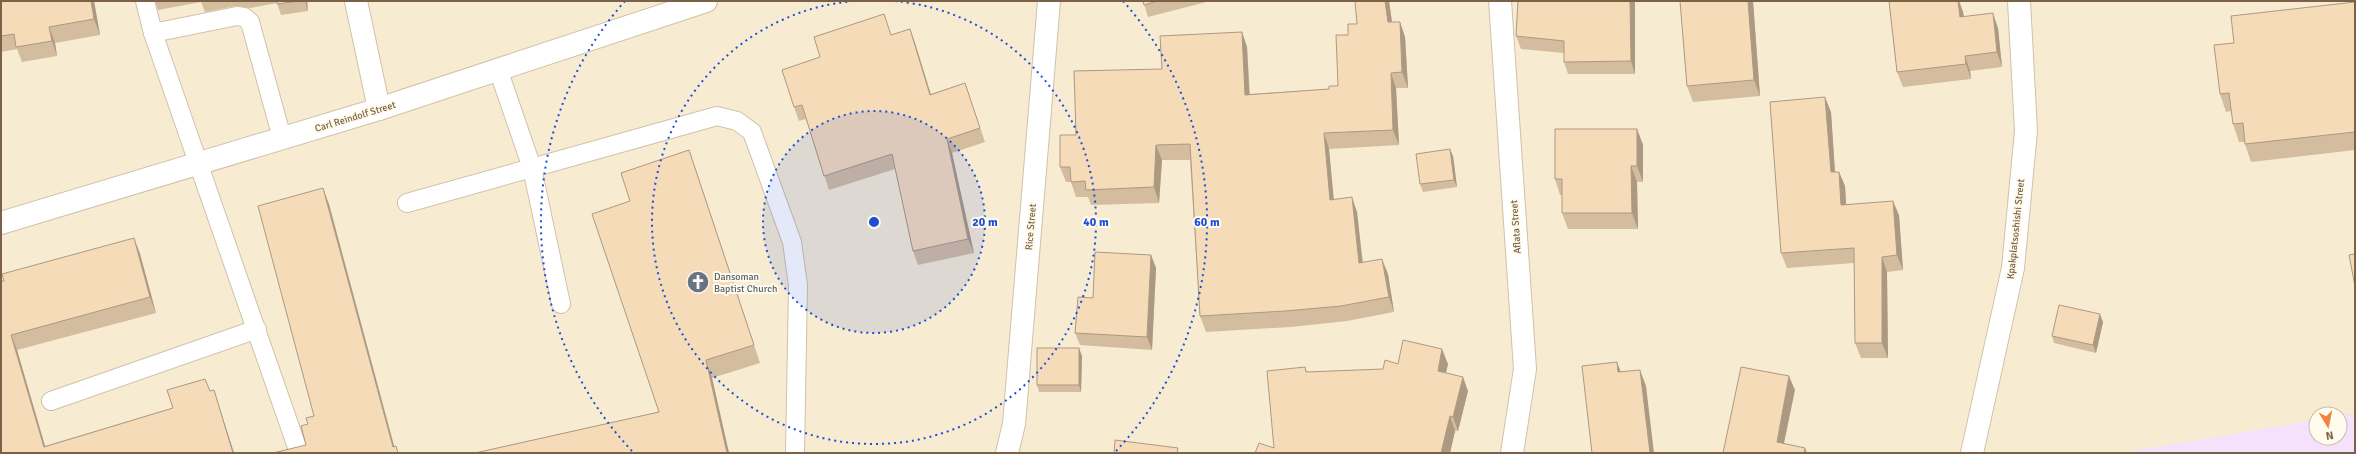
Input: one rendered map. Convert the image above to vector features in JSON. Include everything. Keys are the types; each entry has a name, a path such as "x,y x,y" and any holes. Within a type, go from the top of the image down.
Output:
{"street":[{"path":"356,1 379,109"},
{"name":"Carl Reindolf Street","path":"1,223 198,162 379,109 706,1"},
{"name":"Rice Street","path":"1007,453 1014,424 1048,1"},
{"name":"Aflata Street","path":"1500,1 1525,369 1512,453"},
{"name":"Kpakplatsoshishi Street","path":"1972,453 2013,268 2026,131 2019,1"}],"lane":[{"path":"145,1 153,33 300,453"},
{"path":"153,33 237,16 244,17 250,22 282,138"},
{"path":"498,69 532,168 561,304"},
{"path":"407,203 717,116 738,121 752,132 792,242 798,285 794,453"},
{"path":"51,401 256,329"}],"shaded area":[{"path":"1,1 2355,1 2355,453 1,453"},
{"path":"2355,413 2355,453 2121,453 2308,421 2308,446 2348,446 2348,414"}],"building":[{"path":"1,1 91,1 94,19 49,27 52,41 16,47 14,34 1,36"},
{"path":"277,1 299,1 277,4"},
{"path":"1143,1 1157,1 1144,5"},
{"path":"1355,1 1385,1 1388,22 1400,22 1402,72 1391,73 1393,130 1324,133 1330,200 1352,197 1359,263 1382,259 1389,297 1341,306 1200,316 1190,144 1156,145 1154,187 1086,190 1085,181 1071,182 1070,167 1060,167 1060,135 1076,135 1074,71 1162,69 1160,36 1242,32 1245,95 1329,89 1329,86 1338,86 1336,35 1348,35 1348,24 1357,24"},
{"path":"1518,1 1630,1 1631,61 1564,62 1564,41 1516,36"},
{"path":"1680,1 1748,1 1754,80 1687,86"},
{"path":"1889,1 1958,1 1960,17 1993,13 1997,52 1965,56 1966,64 1897,72"},
{"path":"2355,2 2355,132 2245,144 2243,123 2233,124 2229,93 2220,94 2214,45 2234,43 2231,16"},
{"path":"884,14 891,35 910,29 930,95 965,83 980,128 947,139 968,239 913,251 892,154 824,176 802,105 794,107 782,70 820,57 814,37"},
{"path":"1825,97 1831,172 1839,172 1841,205 1893,201 1897,255 1882,257 1882,343 1855,343 1854,248 1781,253 1770,102"},
{"path":"1555,129 1637,129 1637,166 1631,166 1632,213 1562,213 1562,179 1555,179"},
{"path":"1450,149 1454,180 1420,184 1416,154"},
{"path":"689,150 754,345 706,360 727,453 475,453 659,412 592,214 630,201 621,173"},
{"path":"323,188 393,447 396,446 398,453 273,453 306,445 301,426 308,424 306,418 314,416 258,206"},
{"path":"134,238 150,297 11,335 44,447 173,408 167,390 205,379 210,391 214,390 233,453 1,453 1,281 4,281 2,274"},
{"path":"1095,252 1151,255 1147,337 1075,333 1078,297 1093,298"},
{"path":"2355,254 2355,286 2349,255"},
{"path":"2059,305 2100,314 2093,345 2052,336"},
{"path":"1403,340 1442,349 1438,371 1463,377 1453,417 1450,416 1441,453 1255,453 1259,443 1274,448 1267,371 1305,367 1306,372 1383,369 1385,360 1398,364"},
{"path":"1037,348 1079,348 1079,385 1037,385"},
{"path":"1617,362 1618,372 1640,370 1650,453 1592,453 1582,366"},
{"path":"1741,367 1789,376 1777,442 1805,448 1804,453 1723,453"},
{"path":"1115,440 1178,448 1177,453 1114,453"}],"place":[{"name":"Dansoman Baptist Church","path":"698,282"}]}
